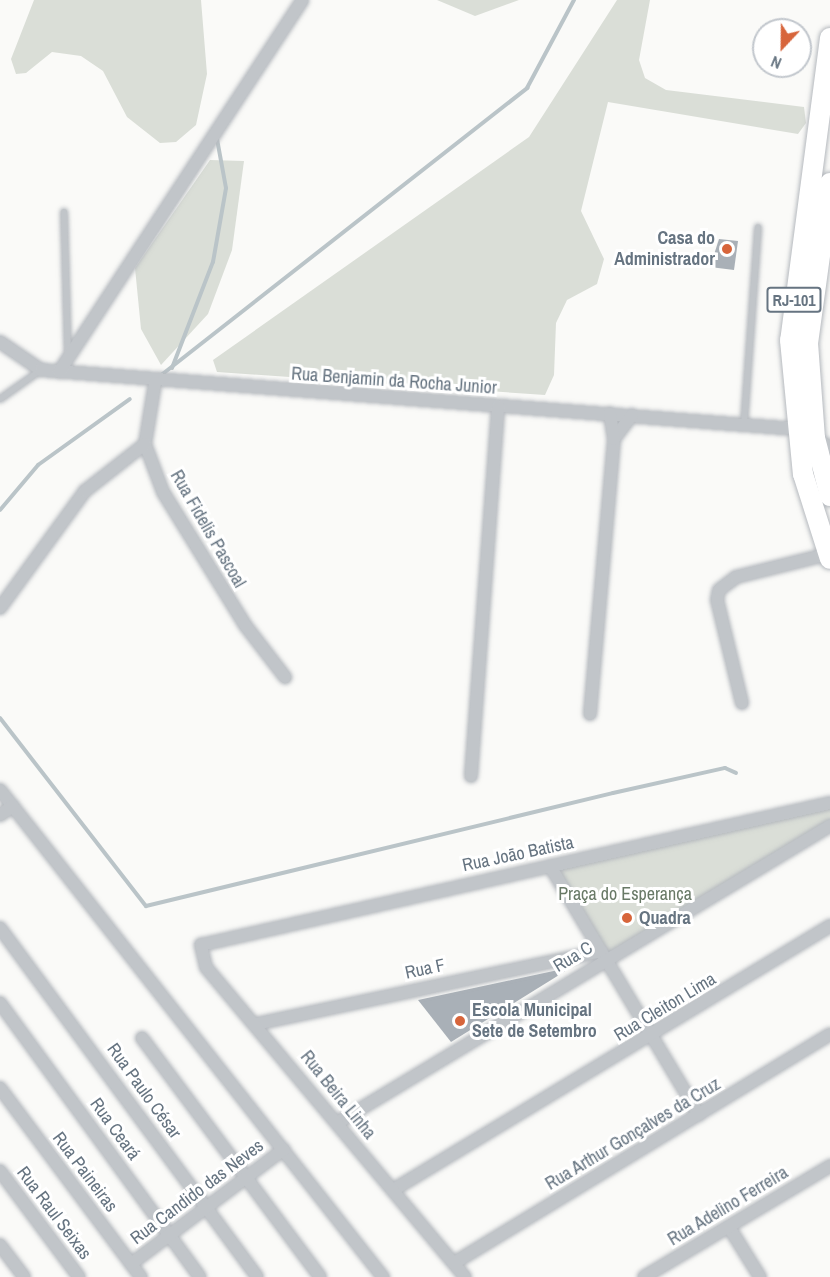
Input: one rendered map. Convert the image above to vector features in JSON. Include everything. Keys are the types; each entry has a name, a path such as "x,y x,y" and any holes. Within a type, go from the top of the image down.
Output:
{"main road":[{"name":"RJ-101","path":"829,556 795,429 791,329 830,38"},
{"name":"RJ-101","path":"830,183 808,343 830,496"}],"street":[{"path":"58,372 302,0"},
{"name":"Rua Benjamin da Rocha Junior","path":"0,342 41,370 155,383 744,424 795,429 822,442"},
{"path":"0,608 85,491 145,444 155,383"},
{"path":"471,776 498,406"},
{"path":"590,714 614,439 610,413"},
{"path":"614,439 632,415"},
{"name":"Rua Fidelis Pascoal","path":"145,444 175,515 245,625 285,677"},
{"path":"742,703 719,590 736,577 829,556"},
{"path":"0,790 383,1277"},
{"name":"Rua Joāo Batista","path":"213,938 830,803"},
{"path":"0,815 13,806"},
{"name":"Rua C","path":"337,1123 603,955 830,826"},
{"path":"550,866 603,955 655,1035 699,1114"},
{"name":"Rua Cleiton Lima","path":"393,1190 655,1035 830,926"},
{"name":"Rua Paulo César","path":"0,928 257,1277"},
{"name":"Rua Beira Linha","path":"213,938 201,945 200,955 465,1277"},
{"name":"Rua F","path":"256,1024 603,955"},
{"name":"Rua Ceará","path":"0,1003 200,1277"},
{"name":"Rua Arthur Gonçalves da Cruz","path":"454,1263 830,1034"},
{"name":"Rua Paulo César","path":"142,1038 245,1180 320,1277"},
{"name":"Rua Paineiras","path":"0,1088 141,1277"},
{"name":"Rua Candido das Neves","path":"131,1264 208,1210 284,1149"},
{"name":"Rua Adelino Ferreira","path":"644,1277 830,1166"},
{"name":"Rua Raul Seixas","path":"0,1171 79,1277"},
{"path":"729,1227 760,1277"},
{"path":"0,1245 24,1277"}],"lane":[{"path":"64,212 68,357"},
{"path":"744,424 758,227"},
{"path":"0,399 41,370"}],"green space":[{"path":"34,0 201,0 207,74 196,125 176,142 160,143 127,117 103,71 81,56 52,52 26,73 16,74 11,59"},
{"path":"437,0 519,0 475,16"},
{"path":"617,0 650,0 639,60 645,78 666,90 804,107 806,123 798,134 608,102 581,211 604,259 597,284 567,300 556,323 554,375 545,395 217,372 213,360 529,137"},
{"path":"210,160 244,161 232,250 208,314 161,365 141,329 135,268"},
{"name":"Praça do Esperança","path":"830,805 830,824 607,954 552,865"}],"building":[{"name":"Casa do Administrador","path":"719,239 738,241 734,270 710,267"},
{"name":"Escola Municipal Sete de Setembro","path":"572,967 451,1042 418,1000"}],"waterway":[{"path":"160,376 527,88 574,0"},
{"path":"172,368 213,262 226,188 217,139"},
{"path":"0,510 38,465 130,399"},
{"path":"0,718 146,906 613,793 725,768 736,773"}],"place":[{"name":"Casa do Administrador","path":"727,249"},
{"name":"Quadra","path":"627,918"},
{"name":"Escola Municipal Sete de Setembro","path":"460,1021"}]}
